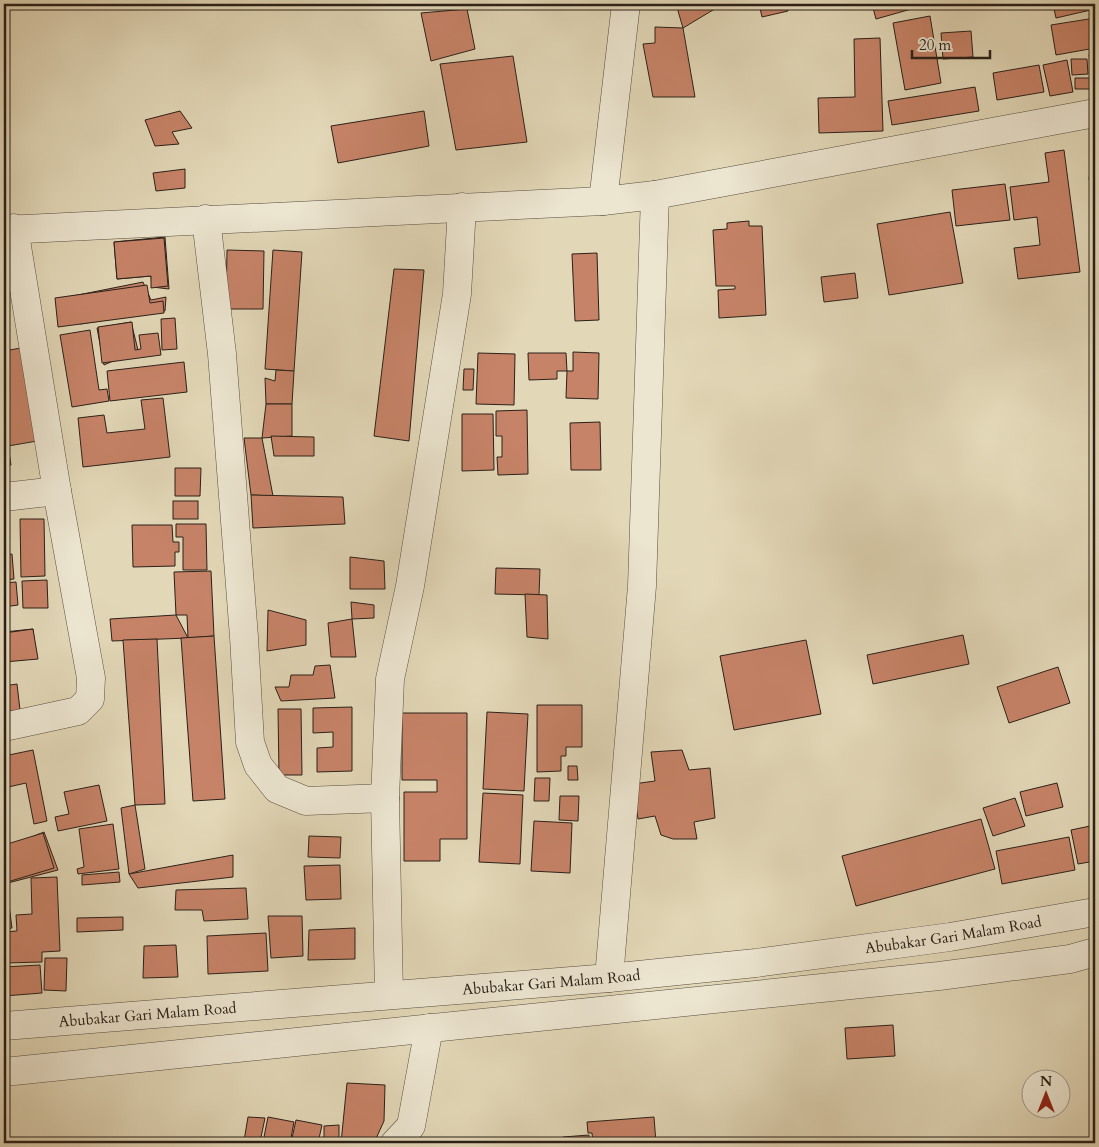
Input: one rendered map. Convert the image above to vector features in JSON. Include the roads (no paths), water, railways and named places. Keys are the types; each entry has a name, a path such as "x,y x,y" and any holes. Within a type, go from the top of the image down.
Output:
{"street":[{"path":"603,201 626,4"},
{"path":"4,727 78,711 90,699 91,678 9,229 603,201 655,195 1095,113"},
{"path":"609,978 642,586 655,195"},
{"path":"389,995 385,798 390,679 410,586 457,294 462,207"},
{"path":"206,219 223,364 250,742 258,765 277,789 306,801 385,798"},
{"path":"4,497 57,492"},
{"name":"Abubakar Gari Malam Road","path":"4,1026 609,978 756,963 950,937 1095,912"},
{"path":"4,1072 939,976 1070,959 1095,952"},
{"path":"395,1143 411,1126 429,1028"}]}
